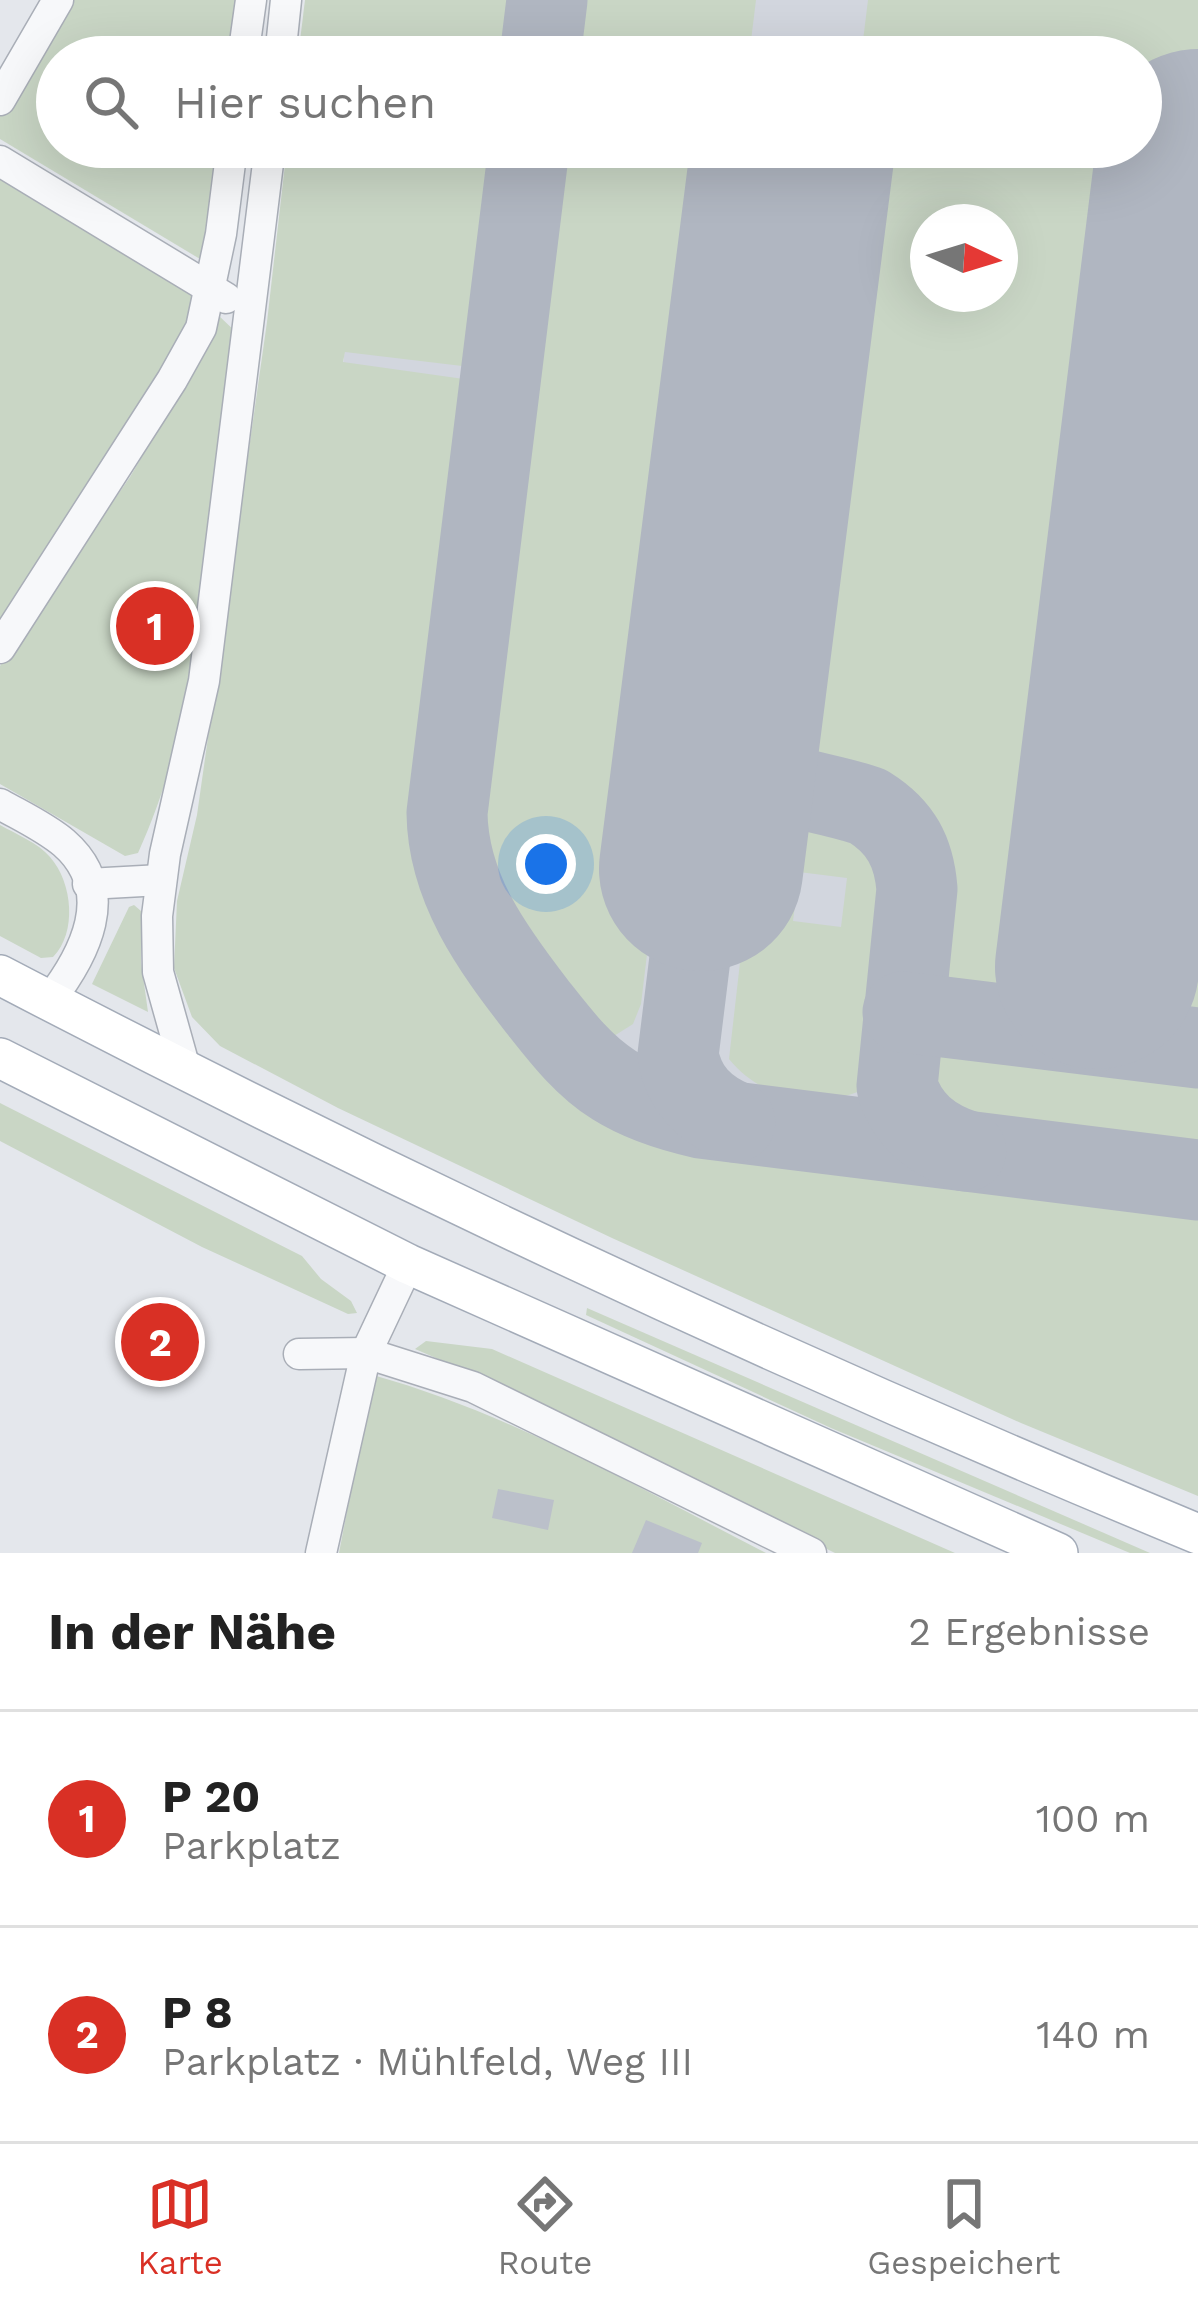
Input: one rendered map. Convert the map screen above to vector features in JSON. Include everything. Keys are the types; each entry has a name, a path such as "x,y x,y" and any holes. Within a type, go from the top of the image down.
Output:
{"main road":[{"path":"0,975 186,1072 826,1376 1196,1536"},
{"path":"0,1058 408,1264 1046,1550"}],"street":[{"path":"37,36 58,0"},
{"path":"246,36 250,0"},
{"path":"282,36 286,0"},
{"path":"0,100 36,38"},
{"path":"0,161 250,312"},
{"path":"0,648 201,328 229,168"},
{"path":"186,1072 158,972 157,916 205,681 267,168"},
{"path":"0,804 61,841 88,884 92,928 50,1001"},
{"path":"88,884 161,880"},
{"path":"321,1553 366,1353 408,1264"},
{"path":"299,1354 366,1353 473,1387 811,1553"}],"shaded area":[{"path":"387,0 1198,0 1198,1390 259,1040 367,168 1162,168 1162,36 383,36"}],"green space":[{"path":"68,0 243,0 239,36 47,36"},
{"path":"305,0 524,0 520,36 301,36"},
{"path":"571,0 756,0 752,36 567,36"},
{"path":"868,0 1198,0 1198,1158 1037,1138 956,1113 940,1102 923,1038 942,872 929,827 900,793 860,770 833,765 782,741 778,731 847,168 1162,168 1162,36 864,36"},
{"path":"36,55 36,161 0,139 0,116"},
{"path":"48,168 223,168 214,247 200,259"},
{"path":"285,168 503,168 479,368 345,352 343,362 478,381 423,837 446,906 503,999 572,1085 635,1125 659,1133 1198,1202 1198,1496 1021,1423 338,1108 220,1046 192,1017 174,968 177,901 197,815"},
{"path":"550,168 734,168 650,861 658,863 641,1004 633,1024 614,1036 589,1025 543,979 506,915 470,826"},
{"path":"0,176 194,295 190,331 0,629"},
{"path":"218,315 239,335 207,599 162,793 138,853 125,856 0,784 0,666 130,477 214,334"},
{"path":"766,812 842,824 874,841 886,856 894,875 872,1070 862,1090 826,1100 790,1097 757,1084 729,1059 750,875 757,875","holes":["799,872 847,878 841,927 793,921"]},
{"path":"0,825 45,852 64,880 69,922 53,957 41,958 0,936"},
{"path":"134,905 141,911 148,1012 92,984"},
{"path":"0,1103 302,1256 321,1279 351,1301 357,1313 348,1314 202,1247 0,1141"},
{"path":"587,1308 1150,1553 1130,1553 831,1428 586,1315"},
{"path":"426,1341 492,1349 955,1553 835,1553 415,1349"},
{"path":"373,1375 524,1431 766,1553 339,1553"}],"building":[{"path":"498,1489 554,1500 548,1530 492,1518"},
{"path":"646,1520 702,1543 698,1553 632,1553"}],"taxiway":[{"path":"543,36 547,0"},
{"path":"526,168 447,813 449,840 464,892 504,962 581,1059 614,1085 656,1105 701,1118 1198,1180"},
{"path":"723,708 727,746 743,766 776,782 869,807 904,842 917,889 897,1086 907,1109 923,1128 966,1151"},
{"path":"701,869 678,1055 697,1096 735,1122"},
{"path":"1089,1034 1097,967"},
{"path":"903,1012 1198,1048"}],"runway":[{"path":"1097,967 1198,151"},
{"path":"701,869 790,168"}],"place":[{"name":"P 20","path":"155,626"},
{"name":"P 8","path":"160,1342"}]}
